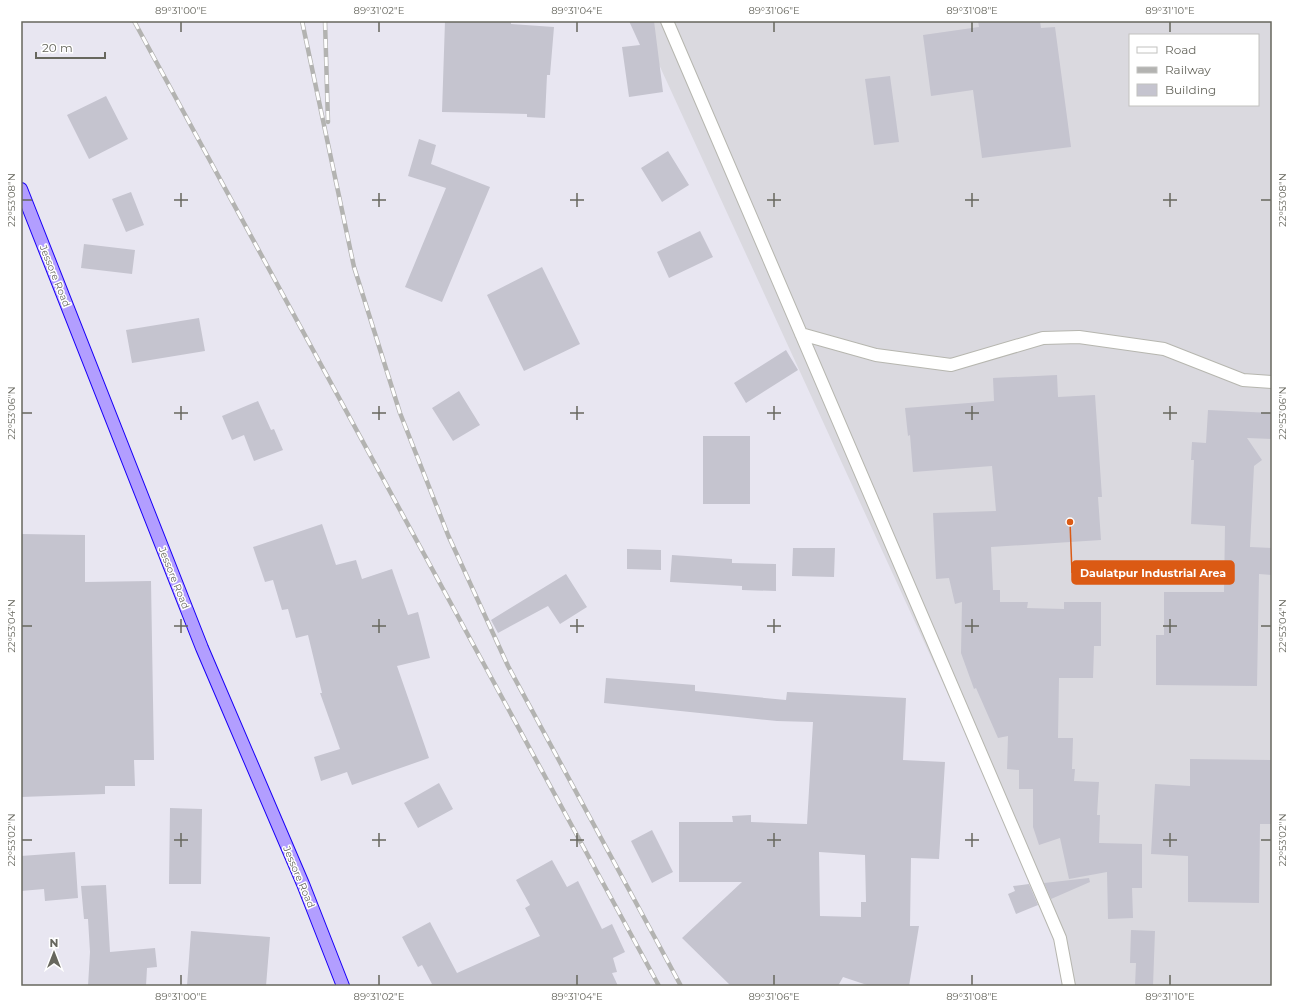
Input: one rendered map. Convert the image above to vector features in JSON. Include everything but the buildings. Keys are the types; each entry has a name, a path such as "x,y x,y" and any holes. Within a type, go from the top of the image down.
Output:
{"highway":[{"name":"Jessore Road","path":"21,189 202,648 303,884 343,986"}],"street":[{"path":"667,21 1060,938 1069,986"},
{"path":"801,334 876,355 951,365 1043,338 1079,337 1164,349 1243,380 1272,382"}],"shaded area":[{"path":"639,21 1272,21 1272,986 1069,986 1060,938"}],"railway":[{"path":"134,21 659,986"},
{"path":"302,21 354,267 400,413 448,535 508,666 681,986"},
{"path":"325,21 328,122"}],"place":[{"name":"Daulatpur Industrial Area","path":"1070,522"}]}
